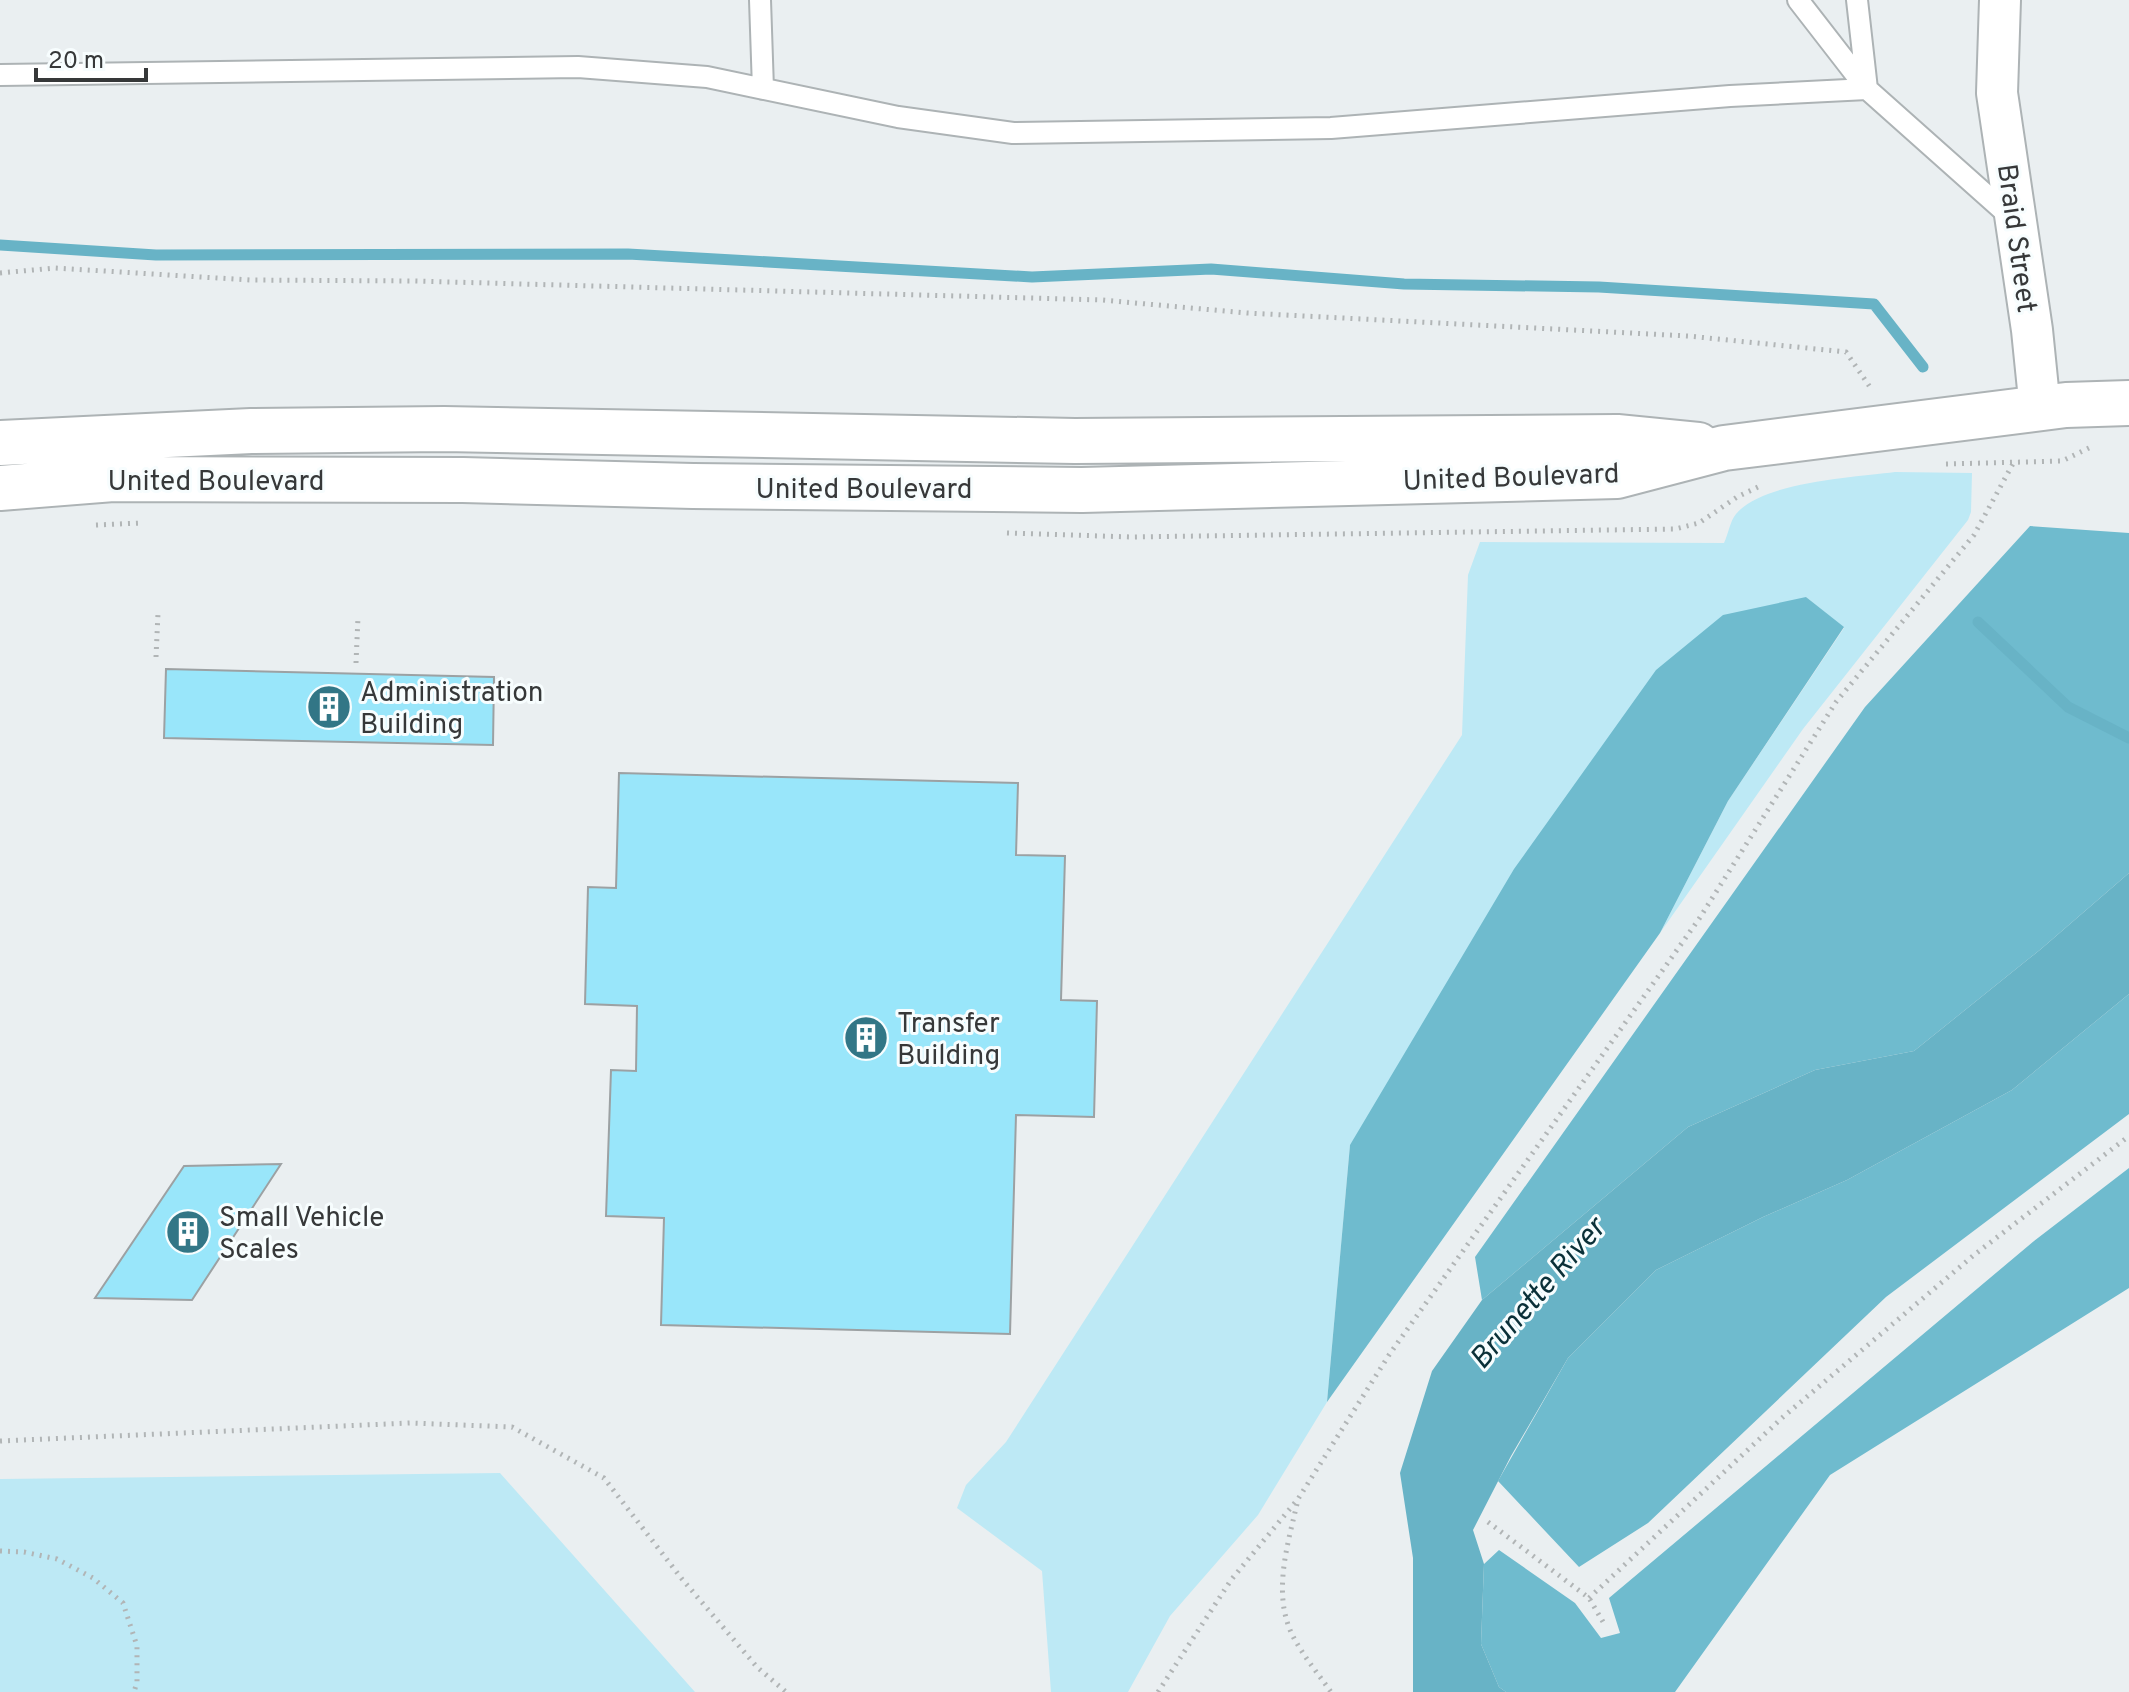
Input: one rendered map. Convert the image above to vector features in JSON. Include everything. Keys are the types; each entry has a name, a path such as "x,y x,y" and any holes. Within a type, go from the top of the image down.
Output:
{"street":[{"name":"Braid Street","path":"2000,0 1997,93 2032,330 2040,409"},
{"path":"2040,409 2115,416"},
{"name":"United Boulevard","path":"0,488 113,479 463,480 1082,490 1617,476 1724,448 2040,409"},
{"name":"United Boulevard","path":"0,443 251,431 444,429 1075,441 1617,437 1724,448"}],"lane":[{"path":"760,0 763,89"},
{"path":"1798,0 1867,89 2016,222"},
{"path":"1857,0 1867,89"},
{"path":"0,75 578,67 707,77 898,117 1013,133 1331,128 1730,96 1867,89"}],"path":[{"path":"0,273 55,268 250,280 414,281 1102,300 1247,313 1688,336 1846,352 1872,388 1875,431"},
{"path":"1158,1692 1231,1580 1298,1499 1389,1355 1699,919 1836,702 1974,535 2040,409"},
{"path":"1943,464 2062,461 2115,416"},
{"path":"1675,529 1699,523 1737,497 1770,483"},
{"path":"156,657 158,613"},
{"path":"356,663 358,617"},
{"path":"1589,1598 1795,1407 1974,1255 2129,1136"},
{"path":"0,1441 410,1423 512,1427 604,1478 682,1579 757,1667 786,1692"},
{"path":"1298,1499 1286,1553 1281,1597 1293,1638 1331,1692"},
{"path":"1488,1522 1589,1598 1606,1627"},
{"path":"0,1551 57,1559 93,1578 123,1603 137,1646 134,1692"}],"shaded area":[{"path":"1895,472 1972,473 1968,520 1803,729 1660,933 1728,801 1844,628 1806,597 1350,1145 1327,1402 1258,1515 1170,1616 1128,1692 1051,1692 1042,1571 957,1508 966,1485 1006,1442 1462,735 1468,575 1480,542 1724,543 1736,514 1766,495 1810,483"},
{"path":"2030,526 2129,533 2129,873 2041,949 1914,1051 1815,1070 1688,1127 1482,1300 1475,1257 1865,707"},
{"path":"1806,597 1844,627 1728,801 1660,933 1327,1402 1350,1145 1514,869 1656,670 1723,615"},
{"path":"2129,994 2129,1114 1886,1297 1648,1523 1579,1567 1498,1481 1568,1358 1656,1270 1847,1180 2012,1090"},
{"path":"2129,1168 2129,1288 1830,1475 1675,1692 1506,1692 1499,1687 1481,1644 1484,1564 1499,1550 1575,1603 1601,1638 1620,1633 1609,1598 2034,1241"},
{"path":"500,1473 695,1692 0,1692 0,1479"}],"water":[{"name":"Brunette River","path":"2129,873 2129,994 2012,1090 1847,1180 1656,1270 1568,1358 1511,1456 1473,1530 1484,1564 1481,1644 1499,1687 1506,1692 1413,1692 1413,1558 1400,1473 1432,1371 1482,1300 1688,1127 1815,1070 1914,1051 2041,949"}],"building":[{"name":"Administration Building","path":"166,669 494,677 493,745 164,738"},
{"name":"Transfer Building","path":"619,773 1018,783 1016,855 1065,856 1061,1000 1097,1001 1094,1117 1016,1115 1010,1334 661,1325 664,1218 606,1216 611,1070 636,1071 637,1006 585,1004 588,887 616,888"},
{"name":"Small Vehicle Scales","path":"281,1164 192,1300 95,1298 184,1166"}],"waterway":[{"path":"0,245 156,255 628,254 1032,277 1211,269 1404,284 1599,287 1874,304 1923,367"},
{"path":"1978,622 2068,707 2129,738"}],"place":[{"name":"Administration Building","path":"329,707"},
{"name":"Transfer Building","path":"866,1038"},
{"name":"Small Vehicle Scales","path":"188,1232"}]}
